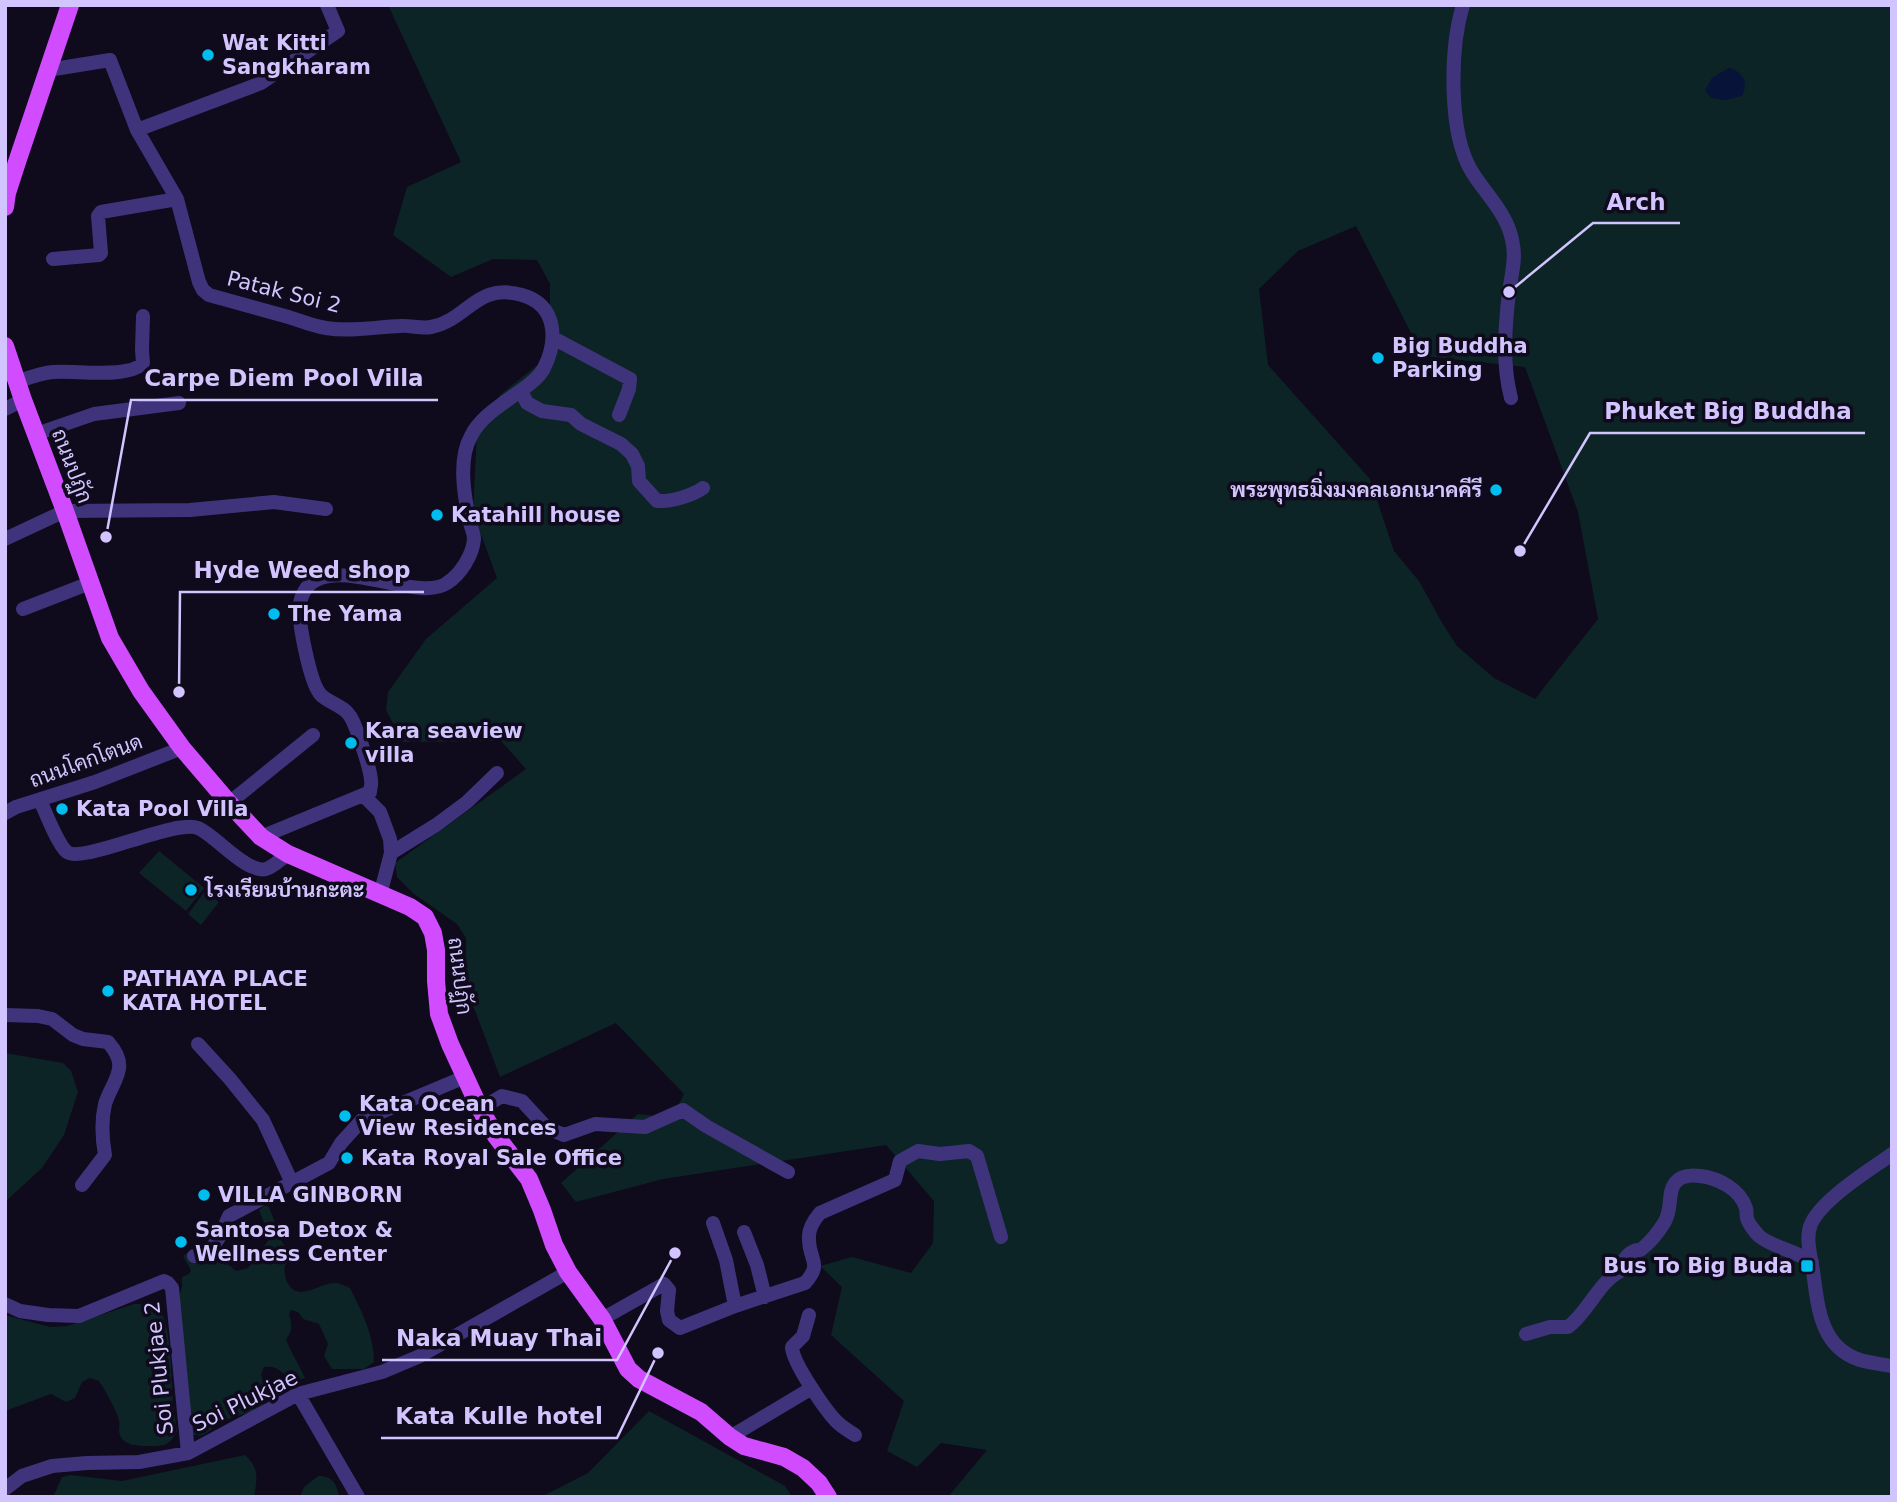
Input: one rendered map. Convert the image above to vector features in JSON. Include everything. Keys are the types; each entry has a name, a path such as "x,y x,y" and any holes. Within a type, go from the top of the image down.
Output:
{"main road":[{"path":"5,207 12,160 48,70 70,5"},
{"name":"ถนนปฏัก","path":"5,345 16,382 110,638 141,691 182,748 261,836 288,854 410,907 425,917 433,933 439,1014 450,1044 480,1109 496,1136 529,1178 554,1245 568,1272 602,1319 628,1369 639,1379 701,1412 744,1446 784,1457 803,1468 819,1483 828,1497"}],"street":[{"path":"137,130 261,83 338,32 327,5"},
{"path":"1463,5 1454,58 1455,107 1461,150 1504,217 1511,232 1514,249 1506,323 1506,378 1511,398"},
{"name":"Patak Soi 2","path":"48,70 110,60 137,130 177,199 199,282 209,295 326,328 351,329 431,327 452,318 486,295 507,292 535,300 552,319 553,338"},
{"path":"53,259 99,255 101,212 177,199"},
{"path":"16,382 50,372 126,372 140,367 144,363 143,316"},
{"path":"261,836 370,792 372,782 350,714 319,694 307,661 300,604 307,586 323,577 345,575 428,589 444,586 456,577 470,552 474,538 468,516 463,460 470,436 483,420 543,370 553,338 631,379 619,415"},
{"path":"521,391 527,403 542,411 571,415 581,424 621,444 632,454 638,466 639,481 657,501 670,502 703,488"},
{"path":"5,409 23,400"},
{"path":"36,434 94,414 179,403"},
{"path":"5,539 65,511 190,510 274,502 326,509"},
{"path":"5,525 20,532"},
{"path":"23,609 90,583"},
{"path":"229,803 313,735"},
{"name":"ถนนโคกโตนด","path":"5,813 182,748"},
{"path":"391,853 467,802 497,773"},
{"path":"363,795 380,812 390,839 391,853 380,895"},
{"path":"40,800 61,844 73,854 104,849 182,827 197,828 249,865 259,869 267,869 288,854"},
{"path":"5,1015 52,1019 73,1035 108,1042 116,1051 120,1064 117,1080 105,1104 101,1137 105,1155 82,1185"},
{"path":"198,1044 262,1120 292,1183"},
{"path":"194,1255 207,1255 229,1216 330,1163 341,1143 362,1121 466,1077"},
{"path":"480,1109 502,1096 522,1101 547,1128 564,1135 595,1124 645,1127 683,1110 788,1172"},
{"path":"602,1319 664,1284 669,1290 669,1320 680,1328 805,1283 813,1274 815,1264 808,1238 820,1213 895,1180 900,1161 918,1151 940,1154 969,1151 977,1156 1001,1237"},
{"path":"1892,1154 1823,1206 1811,1224 1808,1238 1818,1312 1832,1342 1843,1352 1860,1360 1892,1366"},
{"path":"1526,1334 1550,1327 1568,1327 1583,1313 1607,1280 1619,1272 1630,1254 1644,1247 1663,1224 1670,1212 1671,1192 1675,1183 1691,1175 1714,1178 1726,1184 1745,1206 1747,1219 1759,1236 1812,1262"},
{"path":"713,1223 726,1260 735,1306"},
{"path":"744,1232 757,1265 765,1297"},
{"name":"Soi Plukjae","path":"5,1489 22,1476 52,1466 87,1462 139,1462 188,1453 298,1394 382,1372 420,1356 568,1272"},
{"name":"Soi Plukjae 2","path":"5,1304 20,1311 79,1316 163,1281 168,1283 172,1288 188,1453"},
{"path":"809,1315 803,1336 792,1347 792,1355 838,1423 855,1435"},
{"path":"730,1437 812,1388"},
{"path":"298,1394 358,1497"}],"green space":[{"path":"388,5 1892,5 1892,1497 948,1497 987,1450 941,1443 917,1467 887,1451 904,1401 831,1335 842,1287 820,1266 852,1257 911,1273 933,1243 934,1201 886,1145 663,1179 576,1202 561,1183 638,1114 672,1118 684,1094 616,1023 500,1077 465,984 466,938 457,924 414,894 397,877 395,863 526,769 501,741 403,742 386,710 388,692 426,639 497,578 473,513 477,432 500,395 541,362 550,320 550,284 537,260 493,259 451,277 393,235 407,187 461,162","holes":["1356,226 1423,356 1525,367 1578,512 1598,619 1535,699 1494,678 1457,646 1419,581 1394,551 1370,479 1268,365 1259,289 1298,251"]},
{"path":"159,851 204,888 186,911 139,873"},
{"path":"205,891 219,902 201,925 188,914"},
{"path":"5,1053 63,1063 71,1071 78,1092 64,1135 42,1168 5,1202"},
{"path":"265,1205 269,1207 283,1244 286,1247 300,1248 302,1252 285,1265 287,1282 291,1288 302,1292 334,1283 350,1288 370,1333 374,1362 364,1369 332,1369 324,1356 328,1344 319,1324 303,1319 298,1312 291,1310 291,1330 286,1339 305,1378 291,1379 277,1368 264,1367 261,1375 266,1399 263,1405 257,1410 220,1423 204,1435 190,1434 175,1308 182,1287 182,1277 191,1270 183,1256 190,1251 204,1260 220,1257 236,1271 248,1268 270,1238 259,1210"},
{"path":"134,1304 148,1304 158,1308 167,1329 177,1432 169,1442 160,1446 140,1446 123,1440 119,1431 119,1420 110,1400 99,1381 90,1378 82,1382 75,1398 66,1402 51,1394 5,1411 5,1315 50,1327 67,1326"},
{"path":"649,1411 785,1486 792,1497 541,1497 588,1473"},
{"path":"245,1455 255,1470 254,1497 53,1497 62,1477 71,1475 122,1481"},
{"path":"318,1476 333,1481 339,1497 300,1497 304,1487"}],"water":[{"path":"1729,68 1738,72 1745,82 1742,96 1725,100 1711,98 1705,90 1712,78"}],"place":[{"name":"Wat Kitti Sangkharam","path":"208,55"},
{"name":"Arch","path":"1509,292"},
{"name":"Big Buddha Parking","path":"1378,358"},
{"name":"พระพุทธมิ่งมงคลเอกเนาคคีรี","path":"1496,490"},
{"name":"Katahill house","path":"437,515"},
{"name":"Carpe Diem Pool Villa","path":"106,537"},
{"name":"Phuket Big Buddha","path":"1520,551"},
{"name":"The Yama","path":"274,614"},
{"name":"Hyde Weed shop","path":"179,692"},
{"name":"Kara seaview villa","path":"351,743"},
{"name":"Kata Pool Villa","path":"62,809"},
{"name":"โรงเรียนบ้านกะตะ","path":"191,890"},
{"name":"PATHAYA PLACE KATA HOTEL","path":"108,991"},
{"name":"Kata Ocean View Residences","path":"345,1116"},
{"name":"Kata Royal Sale Office","path":"347,1158"},
{"name":"VILLA GINBORN","path":"204,1195"},
{"name":"Santosa Detox & Wellness Center","path":"181,1242"},
{"name":"Naka Muay Thai","path":"675,1253"},
{"name":"Bus To Big Buda","path":"1807,1266"},
{"name":"Kata Kulle hotel","path":"658,1353"}]}
